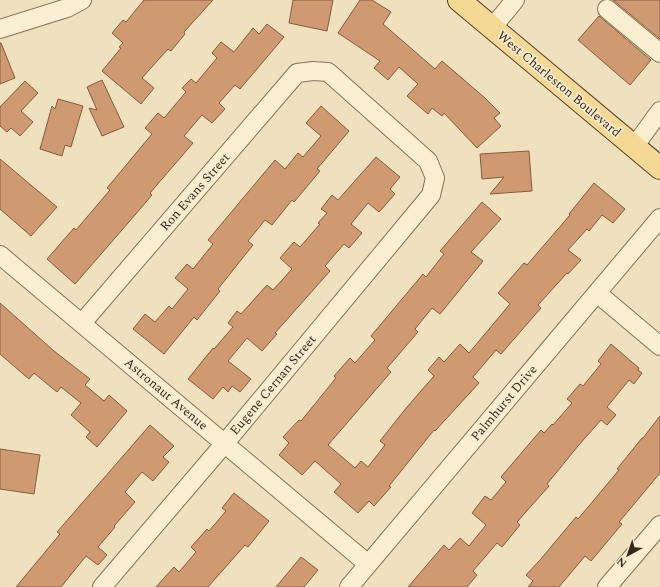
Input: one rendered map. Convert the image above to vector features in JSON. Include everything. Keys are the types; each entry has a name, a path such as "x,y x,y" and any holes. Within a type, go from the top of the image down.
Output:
{"main road":[{"name":"West Charleston Boulevard","path":"459,0 660,168"}],"street":[{"path":"0,29 67,8 82,0"},
{"path":"492,28 515,0"},
{"path":"607,9 660,53"},
{"name":"Ron Evans Street","path":"82,323 296,73 313,71 328,72 428,161 434,178"},
{"path":"634,147 660,111"},
{"name":"Eugene Cernan Street","path":"102,587 225,443 431,195 434,178"},
{"name":"Palmhurst Drive","path":"349,587 660,218"},
{"name":"Astronaut Avenue","path":"0,255 368,564"},
{"path":"597,293 660,346"},
{"path":"610,586 660,525"}],"building":[{"path":"144,0 213,0 184,32 185,34 171,51 168,49 142,78 154,88 141,104 102,71 121,48 119,47 123,43 112,33 123,20 126,22"},
{"path":"293,0 333,0 327,31 289,23"},
{"path":"360,0 372,0 391,12 383,24 435,69 442,61 485,98 500,113 494,118 501,126 477,148 444,113 442,116 432,108 428,114 407,96 418,84 399,67 388,80 374,68 380,61 338,33"},
{"path":"613,0 660,0 660,39"},
{"path":"599,16 651,60 630,85 578,40"},
{"path":"267,24 284,37 240,89 235,85 219,103 225,109 212,123 202,115 184,136 193,143 150,193 152,195 75,284 47,259 74,228 76,230 110,190 107,188 152,134 145,128 158,113 164,118 186,92 182,88 191,79 196,83 217,58 212,53 221,42 234,52 253,28 259,34"},
{"path":"0,43 15,78 0,84"},
{"path":"102,80 124,127 102,136 89,108 97,110 87,87"},
{"path":"25,81 38,93 21,111 33,122 20,136 11,128 7,132 0,126 0,107"},
{"path":"58,99 83,106 71,147 65,145 62,156 40,149 52,106 55,109"},
{"path":"321,106 349,131 317,169 320,171 294,202 292,200 272,225 265,220 248,241 253,245 218,289 220,291 197,320 194,317 164,354 133,329 145,314 155,322 169,306 172,309 188,289 175,278 187,264 193,269 213,244 208,240 275,160 285,169 298,153 303,157 321,136 306,123"},
{"path":"529,151 532,191 490,194 504,177 482,179 480,154"},
{"path":"376,157 400,177 390,189 395,194 379,212 368,203 351,224 362,233 349,248 344,244 325,266 330,271 275,333 277,334 262,351 247,338 228,361 251,379 240,392 232,386 228,392 223,387 213,399 188,379 213,348 214,349 233,327 228,323 237,311 241,314 267,285 273,290 292,269 280,258 294,242 300,247 320,224 318,223 327,213 321,209 332,195 338,200"},
{"path":"0,159 57,207 31,236 0,209"},
{"path":"594,183 625,209 613,223 602,215 589,231 587,229 568,250 581,260 538,305 541,308 501,354 496,350 473,377 479,383 435,431 434,430 389,486 391,487 374,506 369,501 358,513 334,492 341,484 315,461 302,475 279,455 289,443 283,437 299,420 301,421 336,378 334,376 350,358 355,363 375,340 371,336 423,274 426,277 444,254 440,251 482,202 501,219 471,252 483,261 440,314 432,308 415,329 418,332 387,368 391,372 328,445 355,468 361,461 368,467 385,445 380,441 434,376 428,370 439,357 444,362 460,344 469,353 510,304 498,293 524,263 527,265 570,215 569,214"},
{"path":"0,303 54,351 90,379 85,385 104,401 109,395 127,411 97,447 86,437 90,432 71,415 81,403 61,387 57,392 34,373 29,379 0,354"},
{"path":"611,344 639,368 638,370 642,373 634,384 629,380 607,407 616,415 607,425 601,420 578,446 547,484 549,486 517,522 520,525 502,547 497,543 473,571 477,575 467,587 408,587 444,545 449,550 460,538 469,546 486,525 472,513 485,496 491,500 506,482 501,477 541,430 544,433 572,403 567,399 580,384 583,386 601,364 598,361"},
{"path":"660,416 660,473 619,522 622,524 591,561 585,556 559,587 528,587 533,581 526,575 576,517 578,519 619,470 617,469"},
{"path":"150,425 174,446 163,457 169,462 153,481 142,472 125,492 135,502 98,547 107,555 98,565 86,556 61,587 16,587 60,534 57,532"},
{"path":"0,449 40,455 34,494 0,489"},
{"path":"234,493 269,521 248,547 245,545 208,587 156,587 174,567 179,572 196,552 191,547 207,529 209,531 226,511 222,508"},
{"path":"301,557 318,570 304,587 276,587"}]}
